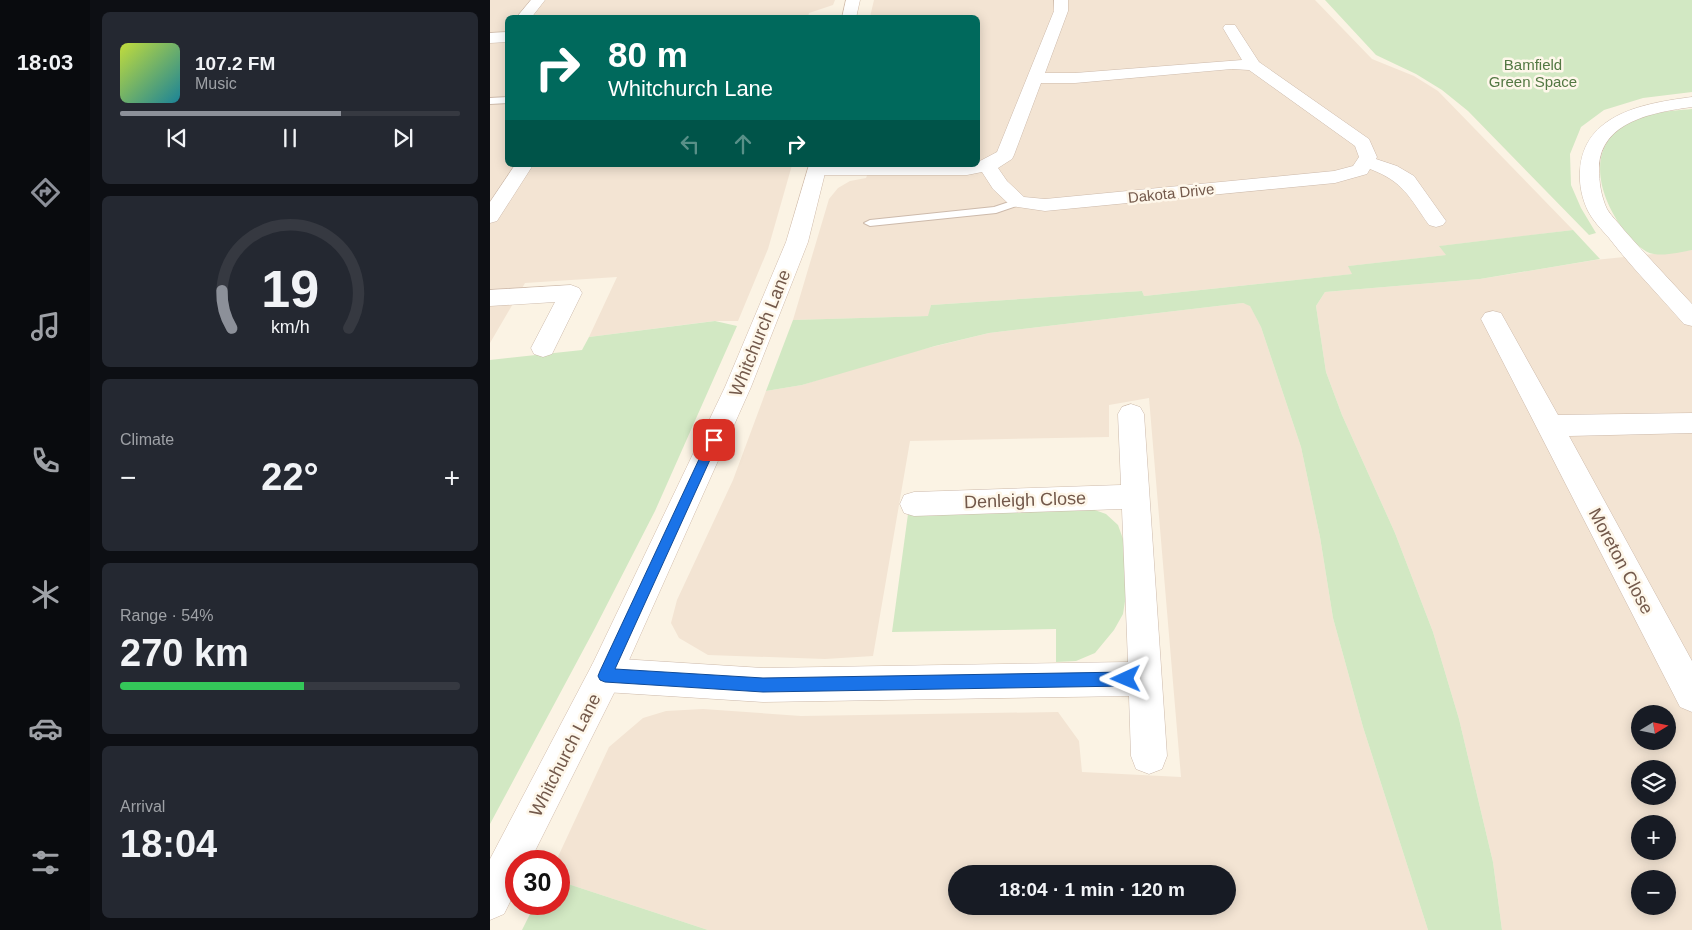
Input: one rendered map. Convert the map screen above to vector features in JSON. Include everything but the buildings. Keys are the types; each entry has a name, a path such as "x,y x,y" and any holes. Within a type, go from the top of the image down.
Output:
{"street":[{"path":"526,15 538,0"},
{"path":"850,15 853,0"},
{"path":"817,167 968,169 987,166 1005,155 1061,6"},
{"path":"1230,28 1253,65 1363,144 1368,157 1365,161 1390,170 1406,180 1436,221"},
{"path":"490,38 505,36"},
{"path":"1034,78 1075,78 1232,64 1253,65"},
{"path":"1692,102 1668,105 1639,112 1616,123 1600,137 1590,156 1589,182 1598,211 1628,248 1692,318"},
{"name":"Dakota Drive","path":"1018,202 1045,205 1335,177 1360,170 1365,161"},
{"path":"987,166 1000,185 1018,202"},
{"path":"490,217 523,167"},
{"name":"Whitchurch Lane","path":"490,900 605,676 738,387 797,242 817,167"},
{"path":"490,298 571,293 542,348"},
{"name":"Moreton Close","path":"1493,319 1692,696"},
{"path":"1131,414 1149,756"},
{"path":"1549,426 1692,423"},
{"name":"Denleigh Close","path":"914,504 1136,496"},
{"path":"605,676 763,685 1145,679"}],"lane":[{"path":"490,101 505,100"},
{"path":"870,223 996,210 1018,202"}],"shaded area":[{"path":"490,0 835,0 833,5 809,13 808,15 505,15 505,167 791,167 768,249 738,321 714,321 589,337 617,277 525,283 490,343"},
{"path":"874,0 1315,0 1372,59 1414,76 1438,91 1573,230 1440,246 1447,255 1349,266 1353,274 1144,296 1142,291 931,305 929,316 793,320 829,199 838,188 850,181 866,178 870,167 980,167 980,15 870,15"},
{"path":"1692,250 1692,930 1502,930 1493,862 1459,719 1433,632 1395,533 1342,415 1326,372 1316,306 1325,292 1480,279 1595,260"},
{"path":"1243,303 1250,305 1261,327 1301,447 1320,537 1333,618 1363,727 1428,930 708,930 570,885 570,850 561,850 609,747 643,718 666,711 703,709 801,716 1058,712 1079,741 1082,772 1181,777 1149,398 1109,405 1109,437 910,441 873,656 825,659 708,655 679,638 671,623 677,600 733,480 766,391 802,385 887,358 989,333"}],"green space":[{"name":"Bamfield Green Space","path":"1325,0 1692,0 1692,92 1643,98 1604,110 1581,127 1570,154 1571,185 1581,208 1596,233 1589,235 1468,111 1442,90 1416,74 1376,55"},
{"path":"1692,109 1692,250 1668,254 1650,253 1629,237 1611,210 1601,181 1602,153 1608,140 1619,128 1635,119 1654,114"},
{"path":"1573,230 1600,259 1480,279 1325,292 1316,306 1326,372 1342,415 1395,533 1433,632 1459,719 1493,862 1502,930 1428,930 1363,727 1333,618 1320,537 1301,447 1261,327 1250,306 1243,303 989,333 935,346 802,385 766,391 793,320 928,316 931,305 1142,291 1144,296 1352,274 1348,266 1446,255 1439,246"},
{"path":"715,321 737,326 655,511 594,630 490,824 490,360 582,350 589,337"},
{"path":"1089,508 1106,514 1118,525 1123,539 1126,595 1123,614 1114,630 1095,653 1076,661 1056,662 1056,629 892,632 908,514"},
{"path":"570,885 708,930 522,930 530,915 570,915"}],"route":[{"path":"714,440 605,676 763,685 1126,679"}]}
